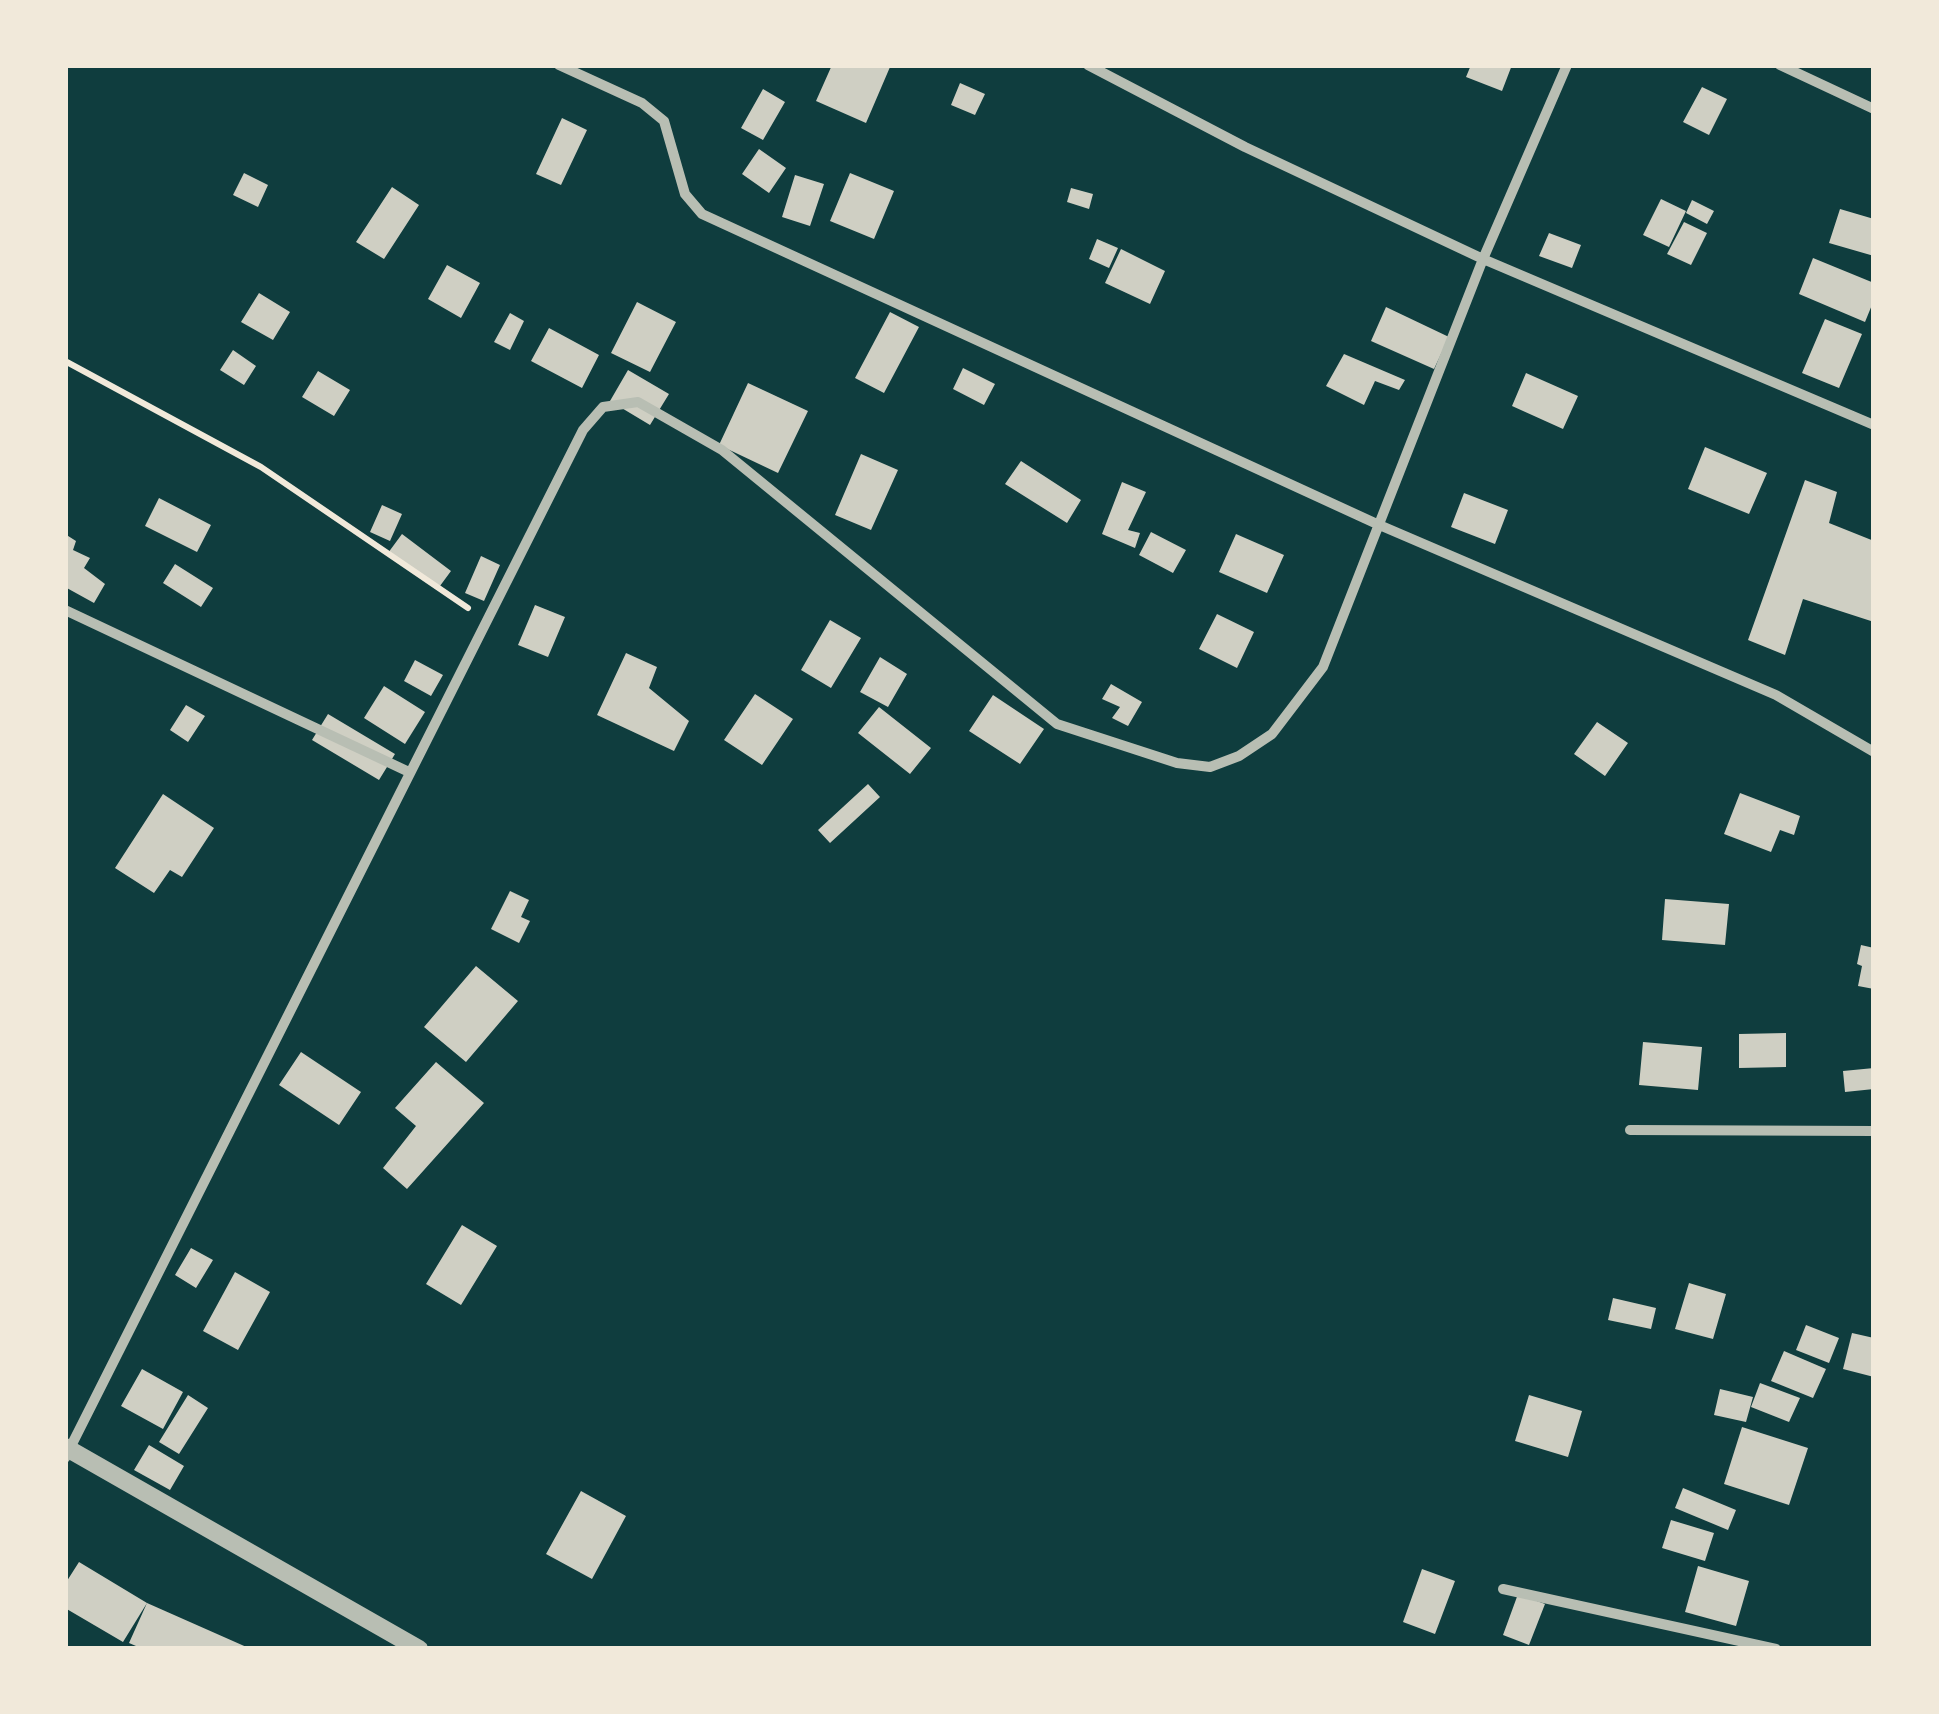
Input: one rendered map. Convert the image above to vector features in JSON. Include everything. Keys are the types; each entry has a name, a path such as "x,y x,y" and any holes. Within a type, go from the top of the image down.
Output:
{"street":[{"path":"559,65 642,103 664,121 685,194 702,214 1377,524 1776,695 1874,752"},
{"path":"1088,65 1245,147 1484,259 1874,425"},
{"path":"418,1649 66,1452 583,430 603,407 638,402 722,450 1057,724 1177,763 1210,767 1240,756 1272,734 1323,666 1484,259 1567,65"},
{"path":"1780,65 1874,108"},
{"path":"65,610 409,772"},
{"path":"1630,1130 1874,1131"},
{"path":"1503,1588 1776,1649"}],"path":[{"path":"65,361 262,466 486,620"}],"building":[{"path":"832,65 890,67 866,123 816,101"},
{"path":"1471,65 1512,65 1502,91 1466,77"},
{"path":"960,83 985,94 975,115 951,105"},
{"path":"1702,87 1727,99 1709,135 1683,122"},
{"path":"763,89 785,102 763,140 741,128"},
{"path":"562,118 587,130 561,185 536,174"},
{"path":"759,149 786,168 769,193 742,174"},
{"path":"244,173 268,185 258,207 233,195"},
{"path":"850,173 894,191 874,239 830,221"},
{"path":"795,175 824,184 810,226 782,217"},
{"path":"392,187 419,205 384,259 356,242"},
{"path":"1071,188 1093,194 1089,209 1067,202"},
{"path":"1661,199 1686,211 1669,247 1643,235"},
{"path":"1692,200 1714,211 1707,224 1686,213"},
{"path":"1840,209 1874,219 1874,256 1829,243"},
{"path":"1684,222 1707,233 1691,265 1667,254"},
{"path":"1549,233 1581,245 1572,268 1539,256"},
{"path":"1097,239 1118,248 1109,268 1089,259"},
{"path":"1121,249 1165,271 1150,304 1105,283"},
{"path":"1813,258 1874,283 1874,300 1865,322 1799,294"},
{"path":"447,265 480,283 461,318 428,299"},
{"path":"259,293 290,312 273,340 241,322"},
{"path":"637,302 676,322 650,372 611,353"},
{"path":"1386,307 1449,337 1434,369 1371,341"},
{"path":"890,312 919,327 884,393 855,378"},
{"path":"510,313 524,321 510,350 494,342"},
{"path":"1825,319 1862,334 1839,388 1802,373"},
{"path":"549,328 599,355 582,388 531,361"},
{"path":"233,350 256,366 244,385 220,370"},
{"path":"1344,354 1405,380 1399,390 1375,381 1364,405 1326,386"},
{"path":"963,368 995,384 984,405 953,389"},
{"path":"628,370 669,394 650,425 610,401"},
{"path":"318,371 350,390 334,416 302,397"},
{"path":"1526,373 1578,396 1563,429 1512,406"},
{"path":"748,383 808,411 778,473 719,445"},
{"path":"1705,447 1767,473 1749,514 1688,489"},
{"path":"861,454 898,470 871,530 835,515"},
{"path":"1021,461 1081,500 1067,523 1005,484"},
{"path":"1805,480 1837,492 1829,523 1874,541 1874,622 1803,599 1785,655 1748,640"},
{"path":"1122,482 1146,492 1128,530 1140,533 1135,548 1102,534"},
{"path":"1464,493 1508,510 1495,544 1451,527"},
{"path":"159,498 211,525 197,552 145,526"},
{"path":"382,505 402,514 390,541 370,532"},
{"path":"1151,532 1186,550 1173,573 1139,555"},
{"path":"65,534 76,541 73,550 90,558 84,568 105,584 94,603 65,587"},
{"path":"402,534 451,571 437,590 388,553"},
{"path":"1236,534 1284,555 1267,593 1219,572"},
{"path":"481,556 500,565 484,601 465,593"},
{"path":"175,564 213,588 201,607 163,583"},
{"path":"535,605 565,617 548,657 518,645"},
{"path":"1217,614 1254,632 1237,668 1199,649"},
{"path":"830,620 861,638 831,688 801,670"},
{"path":"626,653 657,667 649,688 689,721 674,751 597,715"},
{"path":"880,657 907,674 888,707 860,692"},
{"path":"415,660 443,675 431,696 404,681"},
{"path":"1111,684 1142,702 1128,726 1112,718 1120,707 1102,699"},
{"path":"384,686 425,712 405,744 364,718"},
{"path":"755,694 793,719 762,765 724,740"},
{"path":"993,695 1044,729 1020,764 969,731"},
{"path":"186,705 205,716 188,742 170,730"},
{"path":"879,707 931,748 910,774 858,733"},
{"path":"328,714 395,754 379,780 312,740"},
{"path":"1597,722 1628,743 1605,776 1574,754"},
{"path":"868,784 880,797 830,843 818,830"},
{"path":"1740,793 1800,816 1794,835 1780,830 1771,852 1724,834"},
{"path":"163,794 214,828 182,877 170,870 154,893 115,868"},
{"path":"510,891 529,900 521,917 530,921 519,943 491,929"},
{"path":"1665,899 1729,904 1725,945 1662,940"},
{"path":"1861,945 1874,948 1874,989 1858,986"},
{"path":"476,966 518,1001 466,1062 424,1027"},
{"path":"1786,1033 1786,1067 1739,1068 1739,1034"},
{"path":"1643,1042 1702,1047 1698,1090 1639,1085"},
{"path":"301,1052 361,1092 339,1125 279,1085"},
{"path":"436,1062 484,1103 407,1189 383,1168 416,1126 395,1108"},
{"path":"1874,1068 1874,1089 1845,1092 1843,1071"},
{"path":"462,1225 497,1246 461,1305 426,1284"},
{"path":"191,1248 213,1260 196,1288 175,1275"},
{"path":"235,1272 270,1292 238,1350 203,1331"},
{"path":"1689,1283 1726,1294 1713,1339 1675,1329"},
{"path":"1613,1298 1656,1308 1651,1329 1608,1320"},
{"path":"1806,1325 1839,1338 1829,1363 1796,1350"},
{"path":"1852,1333 1874,1338 1874,1377 1843,1369"},
{"path":"1784,1351 1826,1369 1813,1398 1771,1381"},
{"path":"142,1369 183,1392 163,1429 121,1406"},
{"path":"1760,1383 1800,1398 1789,1422 1751,1407"},
{"path":"1720,1389 1753,1397 1746,1422 1714,1415"},
{"path":"188,1395 208,1408 179,1454 159,1442"},
{"path":"1529,1395 1582,1411 1568,1457 1515,1441"},
{"path":"1742,1427 1808,1448 1789,1505 1724,1484"},
{"path":"149,1445 184,1466 170,1490 134,1470"},
{"path":"1683,1488 1736,1510 1728,1530 1675,1508"},
{"path":"581,1491 626,1516 592,1579 546,1554"},
{"path":"1671,1520 1714,1533 1705,1561 1662,1548"},
{"path":"79,1562 147,1603 123,1642 65,1608 65,1584"},
{"path":"1698,1566 1749,1581 1736,1626 1685,1612"},
{"path":"1422,1569 1455,1581 1435,1634 1403,1622"},
{"path":"1518,1594 1545,1604 1529,1645 1503,1635"},
{"path":"147,1603 251,1649 143,1649 129,1643"}]}
